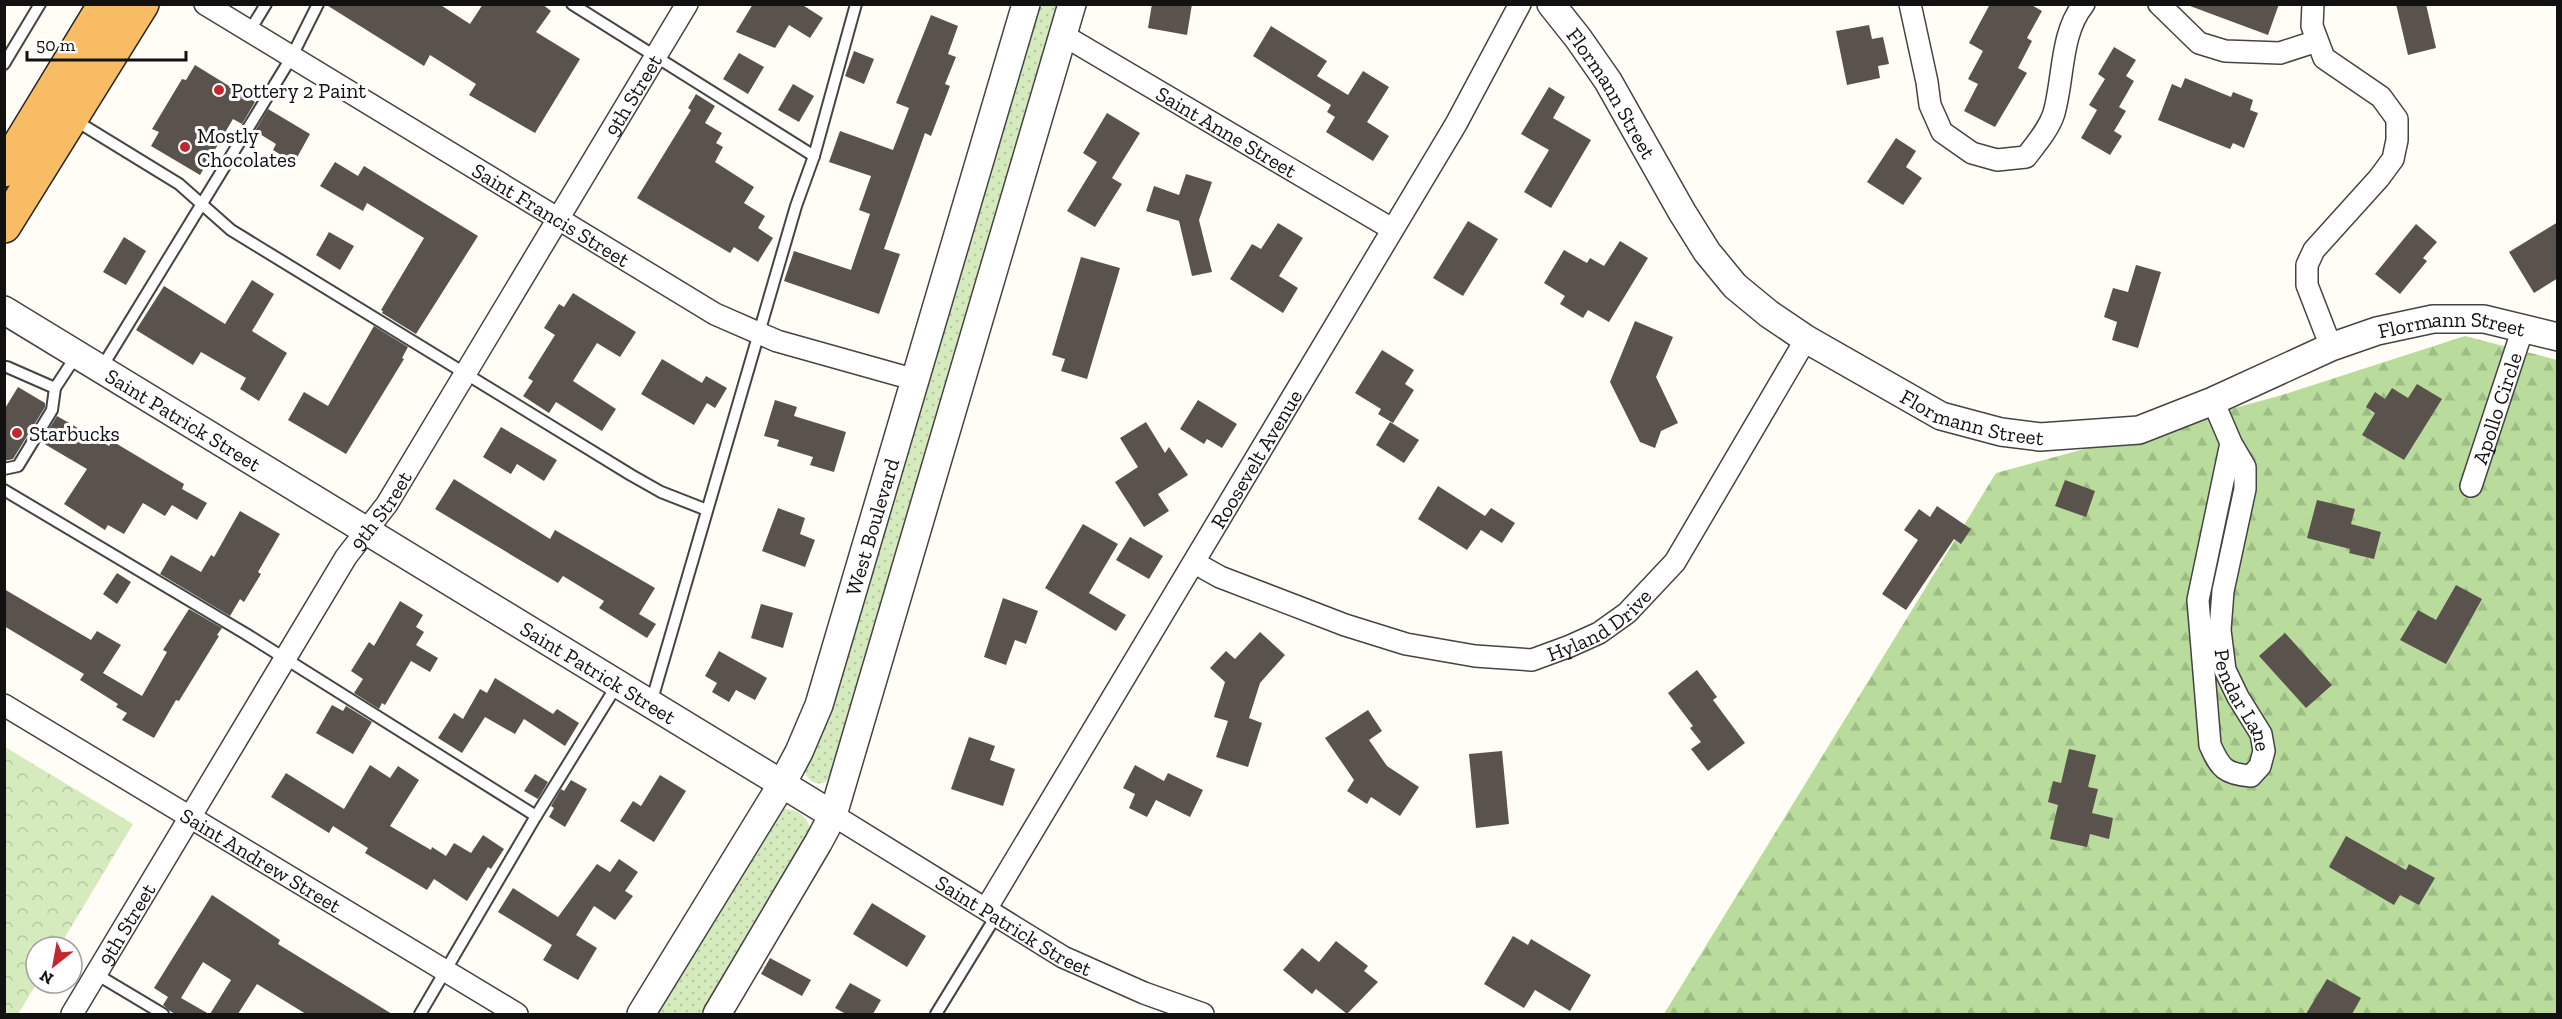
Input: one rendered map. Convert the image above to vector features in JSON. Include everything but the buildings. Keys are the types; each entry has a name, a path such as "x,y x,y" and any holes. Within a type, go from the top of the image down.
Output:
{"highway":[{"path":"4,171 105,4"},
{"path":"4,225 142,4"}],"street":[{"name":"Saint Francis Street","path":"205,4 715,314 758,334 916,381"},
{"name":"9th Street","path":"72,1014 346,556 387,504 687,4"},
{"name":"West Boulevard","path":"641,1014 782,784 800,752 819,705 1026,4"},
{"path":"717,1014 833,815 1072,4"},
{"name":"Roosevelt Avenue","path":"991,913 1195,563 1456,124 1520,4"},
{"name":"Flormann Street","path":"1551,4 1608,81 1682,212 1707,252 1735,286 1769,314 1806,339 1941,416 2001,432 2040,437 2139,430 2213,401 2331,347 2377,331 2433,319 2484,319 2558,338"},
{"path":"1910,4 1927,82 1929,105 1942,132 1972,153 1996,160 2026,157 2043,135 2054,115 2076,13 2084,4"},
{"path":"2159,4 2199,42 2225,51 2280,53 2317,41"},
{"path":"2313,4 2312,26 2324,58 2381,97 2397,119 2397,140 2393,159 2379,178 2314,250 2307,265 2307,285 2331,347"},
{"name":"Saint Anne Street","path":"1063,35 1392,229"},
{"name":"Saint Patrick Street","path":"4,310 102,367 1063,957 1106,977 1203,1014"},
{"name":"Apollo Circle","path":"2471,486 2523,328"},
{"name":"Hyland Drive","path":"1195,563 1230,581 1345,625 1406,644 1475,656 1532,660 1599,633 1627,612 1675,562 1806,339"},
{"name":"Pendar Lane","path":"2213,401 2231,443 2245,467 2245,489 2223,591 2220,630 2226,670 2238,697 2261,734 2264,751 2260,766 2251,776 2234,775 2219,765 2210,745 2198,600 2231,443"},
{"name":"Saint Andrew Street","path":"4,705 517,1014"}],"lane":[{"path":"4,64 40,4"},
{"path":"249,32 266,4"},
{"path":"102,367 291,58 318,4"},
{"path":"572,4 814,156"},
{"path":"651,704 795,206 814,156 856,4"},
{"path":"70,117 179,184 231,230 464,374 661,492 707,510"},
{"path":"4,469 18,466 52,410 55,388 78,353"},
{"path":"4,367 55,388"},
{"path":"4,490 245,634 536,816"},
{"path":"420,1014 536,816 618,683"},
{"path":"936,1014 991,913"},
{"path":"96,974 163,1014"}],"green space":[{"path":"1033,5 1059,5 833,774 824,783 817,783 809,779 804,769"},
{"path":"2465,336 2557,360 2557,1014 1664,1014 1996,473 2282,395"},
{"path":"5,747 133,824 66,935 24,935 24,995 30,995 18,1014 5,1014"},
{"path":"782,809 800,813 811,829 706,1014 652,1014"}],"place":[{"name":"Pottery 2 Paint","path":"219,90"},
{"name":"Mostly Chocolates","path":"185,147"},
{"name":"Starbucks","path":"17,433"}]}
